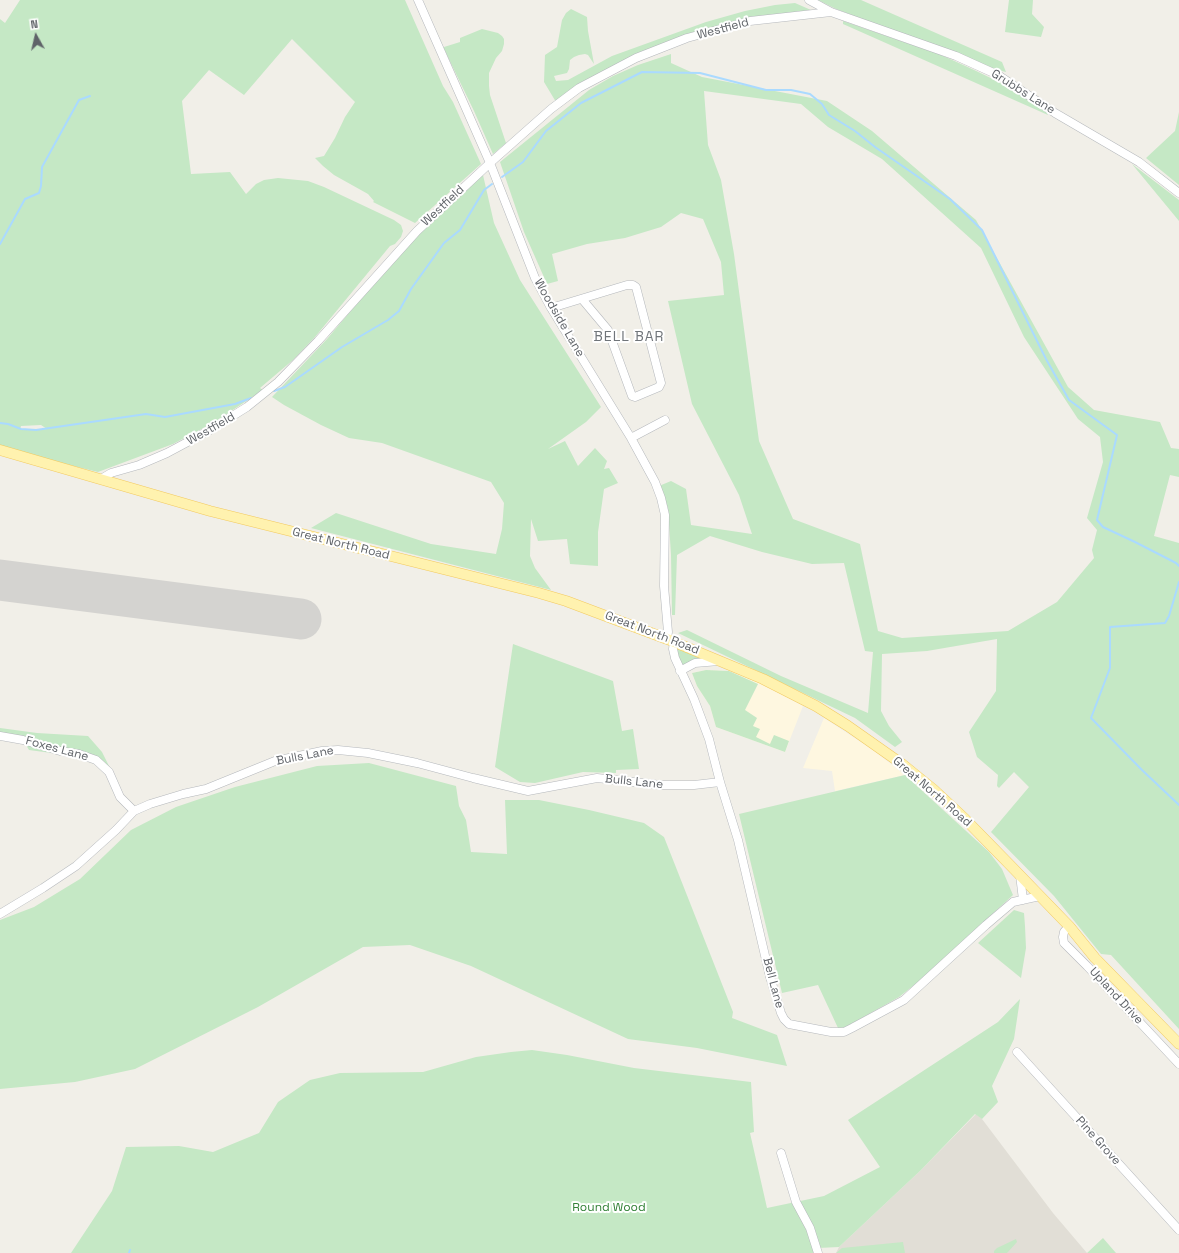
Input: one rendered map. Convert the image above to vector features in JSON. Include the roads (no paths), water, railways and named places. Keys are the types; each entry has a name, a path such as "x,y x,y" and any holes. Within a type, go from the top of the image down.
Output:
{"main road":[{"name":"Great North Road","path":"0,450 210,511 539,593 670,640 763,679 816,706 848,726 881,749 934,790 1020,875 1069,926 1095,958 1179,1044"}],"street":[{"name":"Woodside Lane","path":"418,0 490,163 535,278 551,308 631,438 655,482 665,515 664,586 670,640"},
{"name":"Grubbs Lane","path":"809,0 831,12 956,56 998,75 1055,113 1139,162 1179,193"},
{"name":"Westfield","path":"101,479 111,473 139,465 168,453 247,408 288,372 417,231 551,109 579,88 636,58 687,38 750,22 831,12"},
{"path":"551,308 627,285 633,285 636,287 661,383 659,387 635,397 632,396 608,330 582,299"},
{"path":"631,438 665,420"},
{"name":"Bell Lane","path":"670,640 680,671 694,700 709,739 739,846 770,977 781,1013 789,1024 831,1032 844,1032 852,1028 904,1000 1013,902 1040,896"},
{"path":"680,671 695,663 722,661"},
{"name":"Foxes Lane","path":"0,736 23,740 60,751 79,754 96,760 109,772 120,797 134,811"},
{"name":"Bulls Lane","path":"0,914 76,866 116,830 134,811 150,804 206,789 275,761 322,751 338,750 368,752 528,791 598,778 661,785 694,785 720,782"},
{"path":"1020,875 1023,900"},
{"name":"Upland Drive","path":"1069,926 1064,932 1064,943 1179,1064"},
{"name":"Pine Grove","path":"1017,1052 1179,1230"},
{"path":"781,1153 796,1202 810,1228 818,1253"}],"waterway":[{"path":"502,177 523,162 546,131 581,103 642,72 700,73 766,90 791,90 810,94 822,104 829,115 855,131 875,147 950,199 982,230 1046,359 1069,400 1117,435 1097,520 1103,527 1176,563 1179,566"},
{"path":"0,244 25,199 39,193 42,167 79,100 90,96"},
{"path":"274,391 285,387 342,347 388,320 399,311 411,289 444,243 460,230 484,190 492,184"},
{"path":"0,423 8,424 21,429 36,430 146,414 165,417 235,404 251,398"},
{"path":"1179,582 1169,616 1165,623 1110,627 1110,668 1091,718 1179,805"}],"district":[{"name":"BELL BAR","path":"629,337"}],"park label":[{"name":"Round Wood","path":"609,1208"}]}
